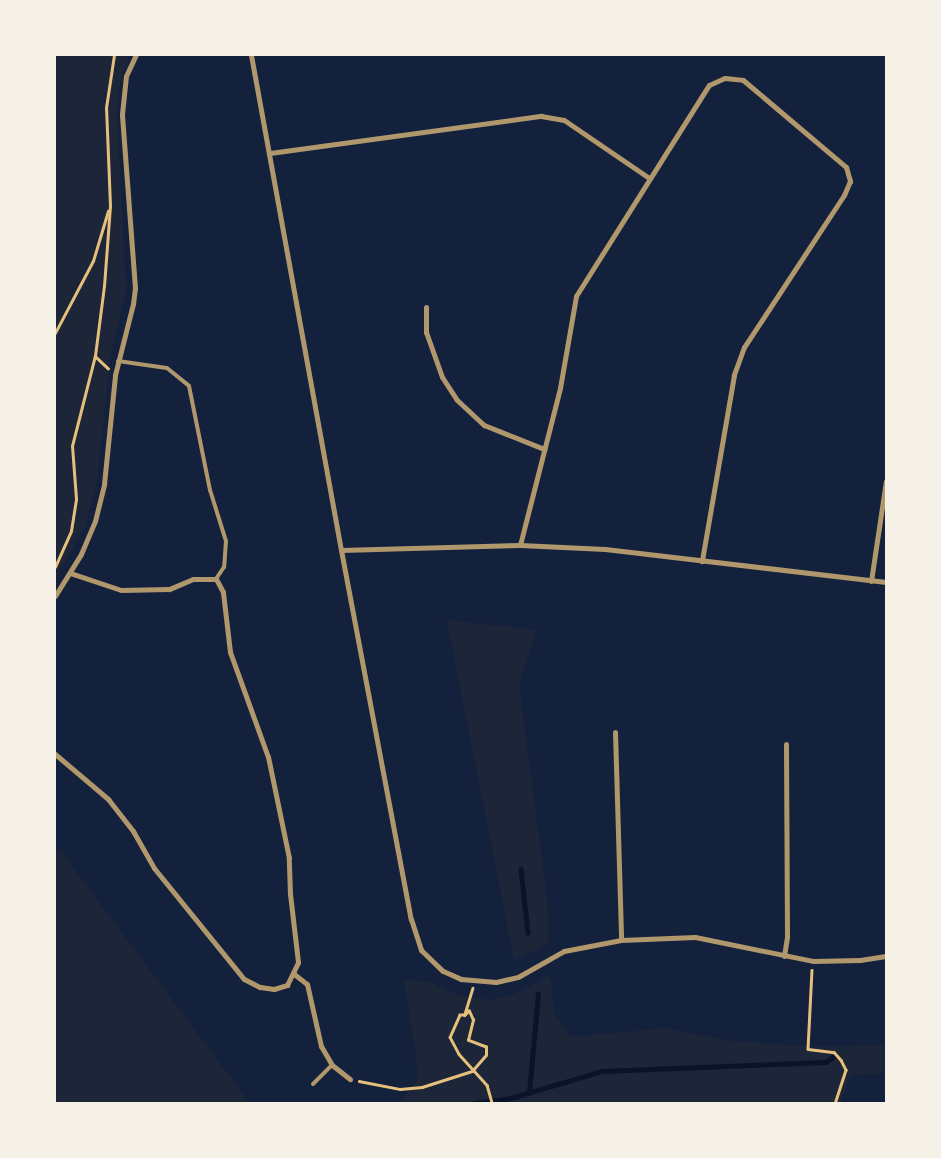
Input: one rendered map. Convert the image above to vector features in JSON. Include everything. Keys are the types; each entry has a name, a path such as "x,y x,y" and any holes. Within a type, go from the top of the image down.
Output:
{"street":[{"path":"55,596 70,574 95,521 104,484 114,375 135,288 122,114 126,76 136,55"},
{"path":"251,55 341,550 411,919 421,950 443,971 474,982 496,982 518,977 564,951 621,940 695,937 813,961 860,960 886,956"},
{"path":"520,545 560,388 576,296 709,85 725,78 743,80 846,167 850,181 844,195 744,346 734,375 702,560"},
{"path":"270,153 541,116 564,120 649,178"},
{"path":"426,307 426,332 442,377 457,400 484,425 544,449"},
{"path":"871,581 886,481"},
{"path":"341,550 520,545 604,549 886,582"},
{"path":"55,754 108,799 134,831 154,868 244,979 260,987 274,989 287,985 294,974 298,962 290,894 289,858 268,757 230,652 223,592 216,579 193,579 170,589 121,590 70,574"},
{"path":"615,732 621,940"},
{"path":"784,956 787,936 786,744"},
{"path":"294,974 307,984 321,1046 332,1065 350,1079"}],"lane":[{"path":"118,361 167,368 189,386 210,490 226,541 224,567 216,579"},
{"path":"313,1084 332,1065"}],"path":[{"path":"55,567 71,531 76,499 72,446 95,356 110,206 106,108 114,55"},
{"path":"55,333 93,261 110,206"},
{"path":"95,356 114,375"},
{"path":"813,961 808,1049 834,1052 841,1060 846,1070 835,1103"},
{"path":"465,1015 474,982"},
{"path":"350,1079 387,1088 422,1087 449,1080 474,1068 486,1055 486,1047 468,1040 474,1020 469,1011 465,1015 460,1015 450,1037 459,1054 474,1068 487,1085 492,1103"}],"shaded area":[{"path":"55,55 129,55 118,92 117,114 126,289 110,359 97,482 85,526 55,580"},
{"path":"447,620 537,630 519,685 547,898 549,944 514,960"},
{"path":"55,853 62,853 250,1103 55,1103"},
{"path":"550,976 555,1016 570,1037 666,1028 723,1040 815,1047 886,1045 886,1073 850,1075 840,1103 400,1103 419,1076 404,980 428,982 461,996 491,1000 514,994"}],"waterway":[{"path":"521,869 528,933"},
{"path":"529,1093 538,994"},
{"path":"473,1103 507,1099 602,1071 826,1062 833,1057"}]}
